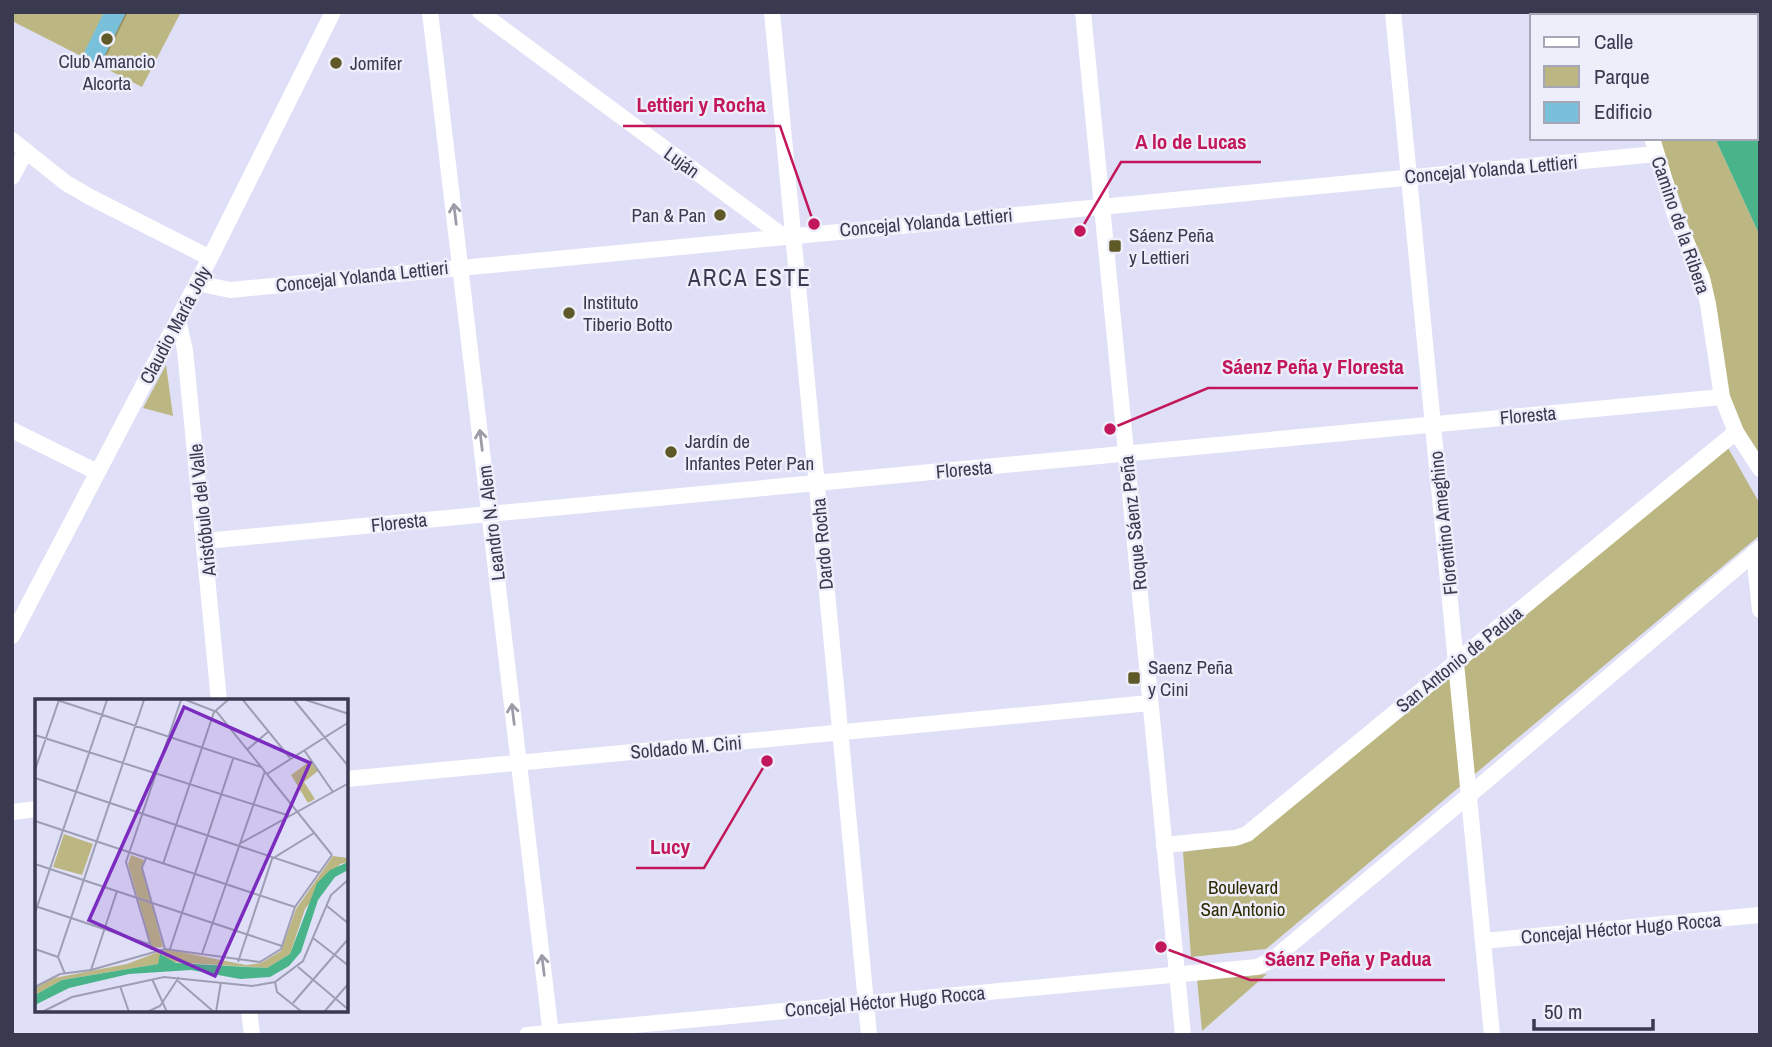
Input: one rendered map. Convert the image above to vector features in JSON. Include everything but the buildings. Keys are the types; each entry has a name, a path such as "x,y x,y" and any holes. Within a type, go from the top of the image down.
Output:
{"street":[{"name":"Claudio María Joly","path":"12,636 197,284 333,12"},
{"name":"Leandro N. Alem","path":"430,12 551,1034"},
{"name":"Luján","path":"480,12 787,235"},
{"name":"Dardo Rocha","path":"772,12 787,235 816,482 869,1035"},
{"name":"Roque Sáenz Peña","path":"1083,12 1182,1035"},
{"name":"Florentino Ameghino","path":"1393,12 1492,1035"},
{"path":"12,140 66,183 210,258"},
{"name":"Concejal Yolanda Lettieri","path":"197,284 230,290 1409,177 1654,146"},
{"name":"Camino de la Ribera","path":"1654,146 1676,218 1702,278 1722,397 1736,432 1760,469"},
{"path":"12,177 26,151"},
{"name":"Aristóbulo del Valle","path":"178,320 186,350 219,699"},
{"name":"Floresta","path":"205,541 1722,397"},
{"path":"12,430 97,472"},
{"name":"San Antonio de Padua","path":"1164,845 1235,838 1247,834 1736,432"},
{"path":"1757,550 1760,610"},
{"path":"1469,796 1757,550"},
{"name":"Soldado M. Cini","path":"348,779 1150,703"},
{"name":"Concejal Héctor Hugo Rocca","path":"527,1035 1258,967 1272,960 1469,796"},
{"path":"12,811 35,809"},
{"name":"Concejal Héctor Hugo Rocca","path":"1483,942 1760,915"},
{"path":"249,1012 252,1035"}],"green space":[{"name":"Club Amancio Alcorta","path":"12,12 181,12 142,87 12,21"},
{"path":"1660,140 1716,140 1760,236 1760,457 1736,417 1720,370 1715,303"},
{"path":"166,365 173,416 143,408"},
{"name":"Boulevard San Antonio","path":"1727,446 1760,504 1760,535 1266,949 1191,957 1183,852 1243,844"},
{"path":"1267,974 1202,1031 1197,979"}],"shaded area":[{"path":"1755,12 1756,14 1677,14"},
{"path":"1758,61 1760,73 1760,236 1716,140 1758,140"}],"place":[{"name":"Club Amancio Alcorta","path":"107,39"},
{"name":"Jomifer","path":"336,63"},
{"name":"Pan & Pan","path":"720,215"},
{"name":"Lettieri y Rocha","path":"814,224"},
{"name":"A lo de Lucas","path":"1080,231"},
{"name":"Sáenz Peña y Lettieri","path":"1115,246"},
{"name":"Instituto Tiberio Botto","path":"569,313"},
{"name":"Sáenz Peña y Floresta","path":"1110,429"},
{"name":"Jardín de Infantes Peter Pan","path":"671,452"},
{"name":"Saenz Peña y Cini","path":"1134,678"},
{"name":"Lucy","path":"767,761"},
{"name":"Sáenz Peña y Padua","path":"1161,947"}],"district":[{"name":"ARCA ESTE","path":"750,278"}]}
